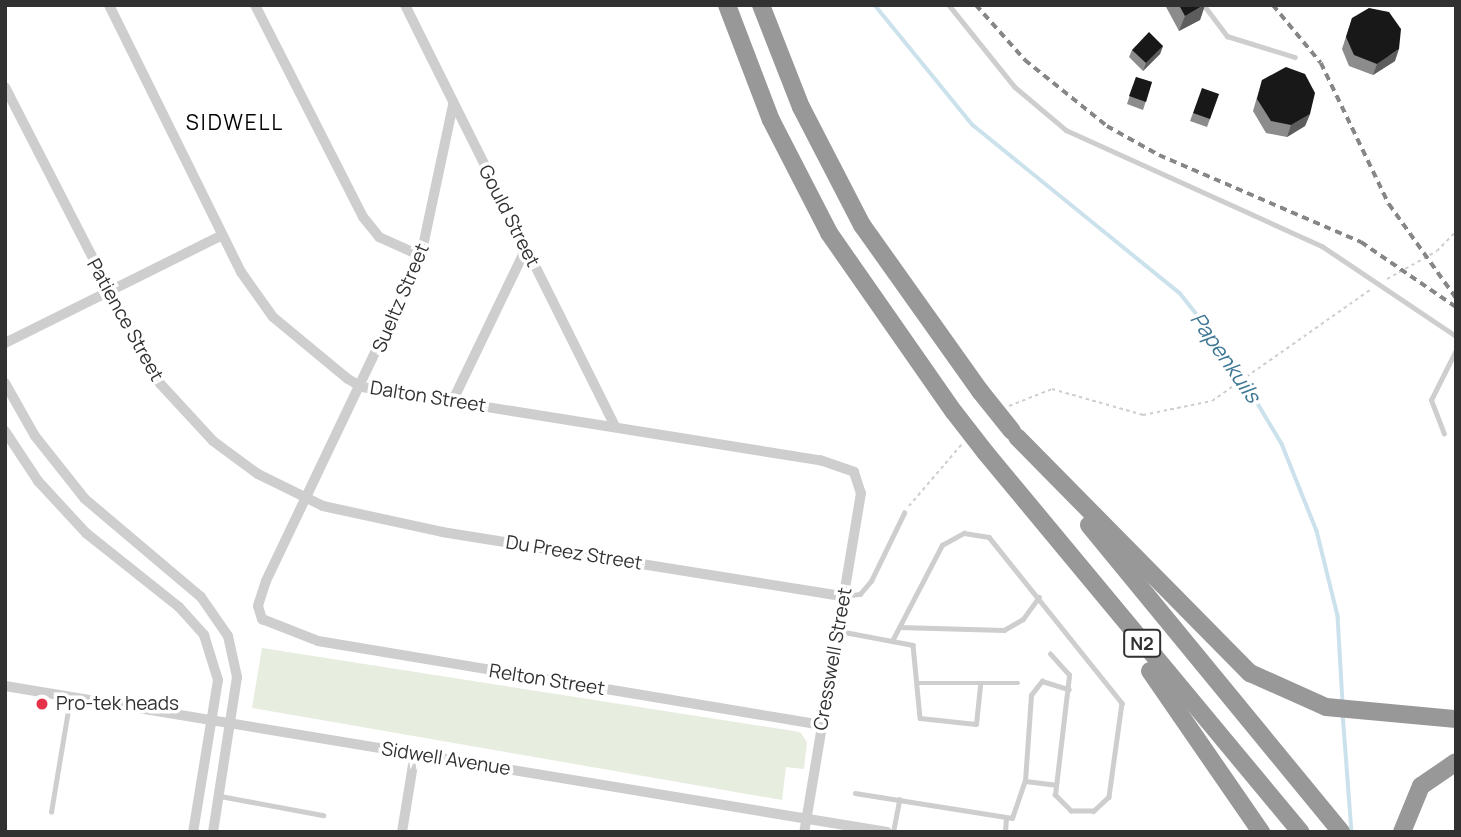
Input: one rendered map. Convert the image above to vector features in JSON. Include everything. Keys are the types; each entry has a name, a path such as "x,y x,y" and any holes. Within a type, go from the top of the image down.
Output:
{"highway":[{"name":"N2","path":"727,5 771,120 829,233 954,412 1009,484 1300,832"},
{"name":"N2","path":"761,5 801,107 862,225 980,391 1341,832"},
{"path":"1014,434 1227,654 1298,699 1383,715 1456,719"},
{"path":"1009,484 1219,762 1261,832"},
{"path":"1402,832 1421,786 1456,762"}],"street":[{"name":"Dalton Street","path":"109,5 221,236 273,317 362,387 841,464 861,486"},
{"path":"256,5 363,217 379,237 421,257"},
{"name":"Gould Street","path":"405,5 615,426"},
{"name":"Patience Street","path":"5,87 106,292 154,377 187,415 230,456 307,499"},
{"name":"Sueltz Street","path":"274,629 259,612 260,596 362,387 421,257 453,105"},
{"path":"5,343 221,236"},
{"path":"453,400 526,248"},
{"path":"5,383 35,436 85,499 217,615 235,656 233,725 213,832"},
{"path":"5,431 78,525 198,628 216,666 212,722 193,832"},
{"name":"Cresswell Street","path":"804,832 861,486"},
{"name":"Du Preez Street","path":"307,499 442,531 844,596"},
{"name":"Relton Street","path":"274,629 822,725"},
{"name":"Sidwell Avenue","path":"5,686 887,832"},
{"path":"402,832 415,753"}],"lane":[{"path":"949,5 1015,87 1066,130 1322,246 1382,282 1456,336"},
{"path":"1204,5 1227,36 1296,57"},
{"path":"1444,434 1431,400 1456,350"},
{"path":"844,596 860,594 872,581 904,513"},
{"path":"892,641 936,551 964,533 989,537 1117,695 1125,713 1103,807 1071,811 1055,794 1069,689 1067,666 1050,654"},
{"path":"899,627 1004,630 1024,619 1039,597"},
{"path":"838,630 892,641 917,650 920,718 970,726 978,719 980,685"},
{"path":"855,793 1006,819 1018,813 1026,781 1031,695 1042,681 1069,689"},
{"path":"918,683 1018,683"},
{"path":"51,813 71,697"},
{"path":"1026,781 1056,785"},
{"path":"219,796 323,815"},
{"path":"893,832 899,800"},
{"path":"1004,832 1006,819"}],"path":[{"path":"999,414 1035,391 1052,389 1143,415 1212,401 1382,282 1437,251 1456,231"},
{"path":"904,513 937,467 971,437"}],"shaded area":[{"path":"262,648 800,732 807,742 804,769 786,767 782,800 252,708"}],"building":[{"path":"1179,5 1204,5 1185,16"},
{"path":"1369,8 1389,12 1401,29 1399,49 1377,64 1354,55 1346,37 1352,18"},
{"path":"1149,32 1163,46 1146,63 1132,50"},
{"path":"1286,67 1305,74 1315,93 1310,114 1291,125 1271,121 1257,99 1262,80"},
{"path":"1136,77 1152,82 1146,102 1129,96"},
{"path":"1202,88 1219,94 1210,119 1193,113"}],"waterway":[{"name":"Papenkuils","path":"875,5 973,125 1180,293 1229,355 1282,444 1317,531 1338,616 1343,702"},
{"name":"Papenkuils","path":"1343,713 1352,832"}],"railway":[{"path":"976,5 1025,60 1107,126 1159,155 1361,242 1456,307"},
{"path":"1273,5 1321,63 1389,204 1456,298"}],"place":[{"name":"Pro-tek heads","path":"42,704"}],"district":[{"name":"SIDWELL","path":"235,122"}]}
